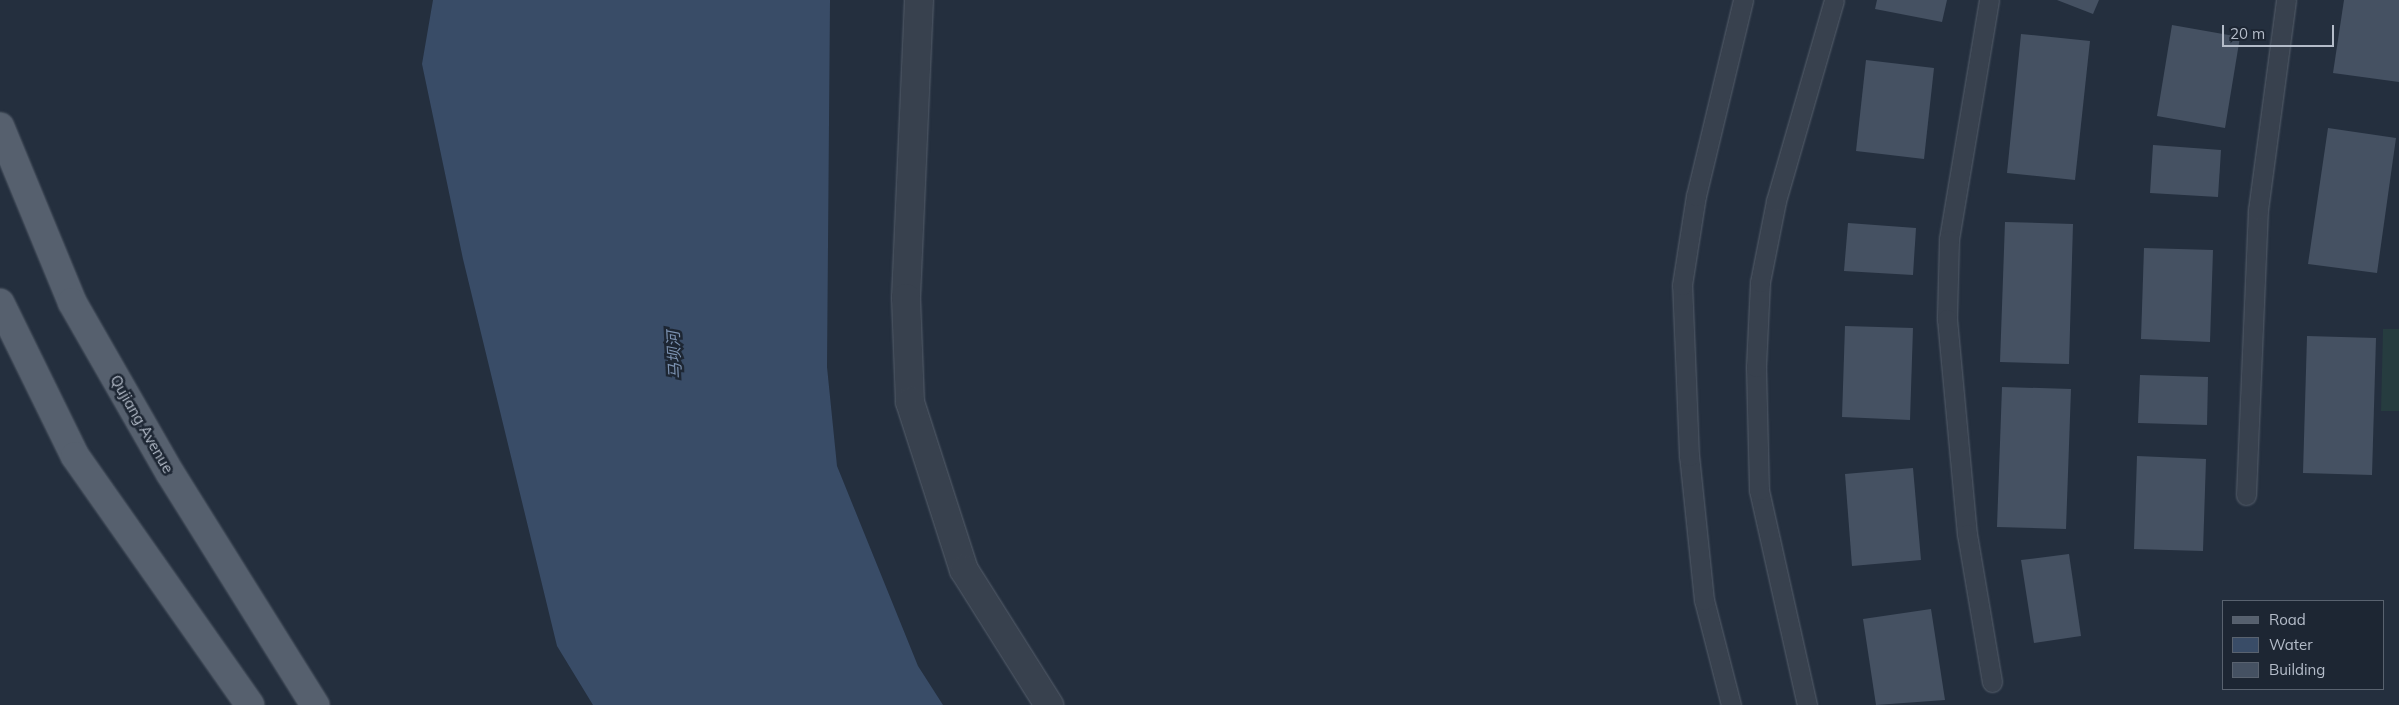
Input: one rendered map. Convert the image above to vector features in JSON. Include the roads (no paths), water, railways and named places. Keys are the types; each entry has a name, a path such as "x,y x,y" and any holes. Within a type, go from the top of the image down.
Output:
{"main road":[{"name":"Qujiang Avenue","path":"0,127 72,302 170,473 314,705"},
{"path":"0,303 75,456 250,705"}],"street":[{"path":"919,0 906,298 910,402 964,570 1050,705"}],"lane":[{"path":"1731,705 1704,600 1689,456 1682,285 1696,196 1743,0"},
{"path":"1807,705 1759,490 1756,367 1760,282 1776,201 1834,0"},
{"path":"1989,0 1949,240 1947,319 1955,437 1992,682"},
{"path":"2246,495 2258,210 2286,0"}],"water":[{"name":"马坝河","path":"433,0 830,0 827,367 837,466 918,666 943,705 593,705 557,646 463,259 422,64"}]}
